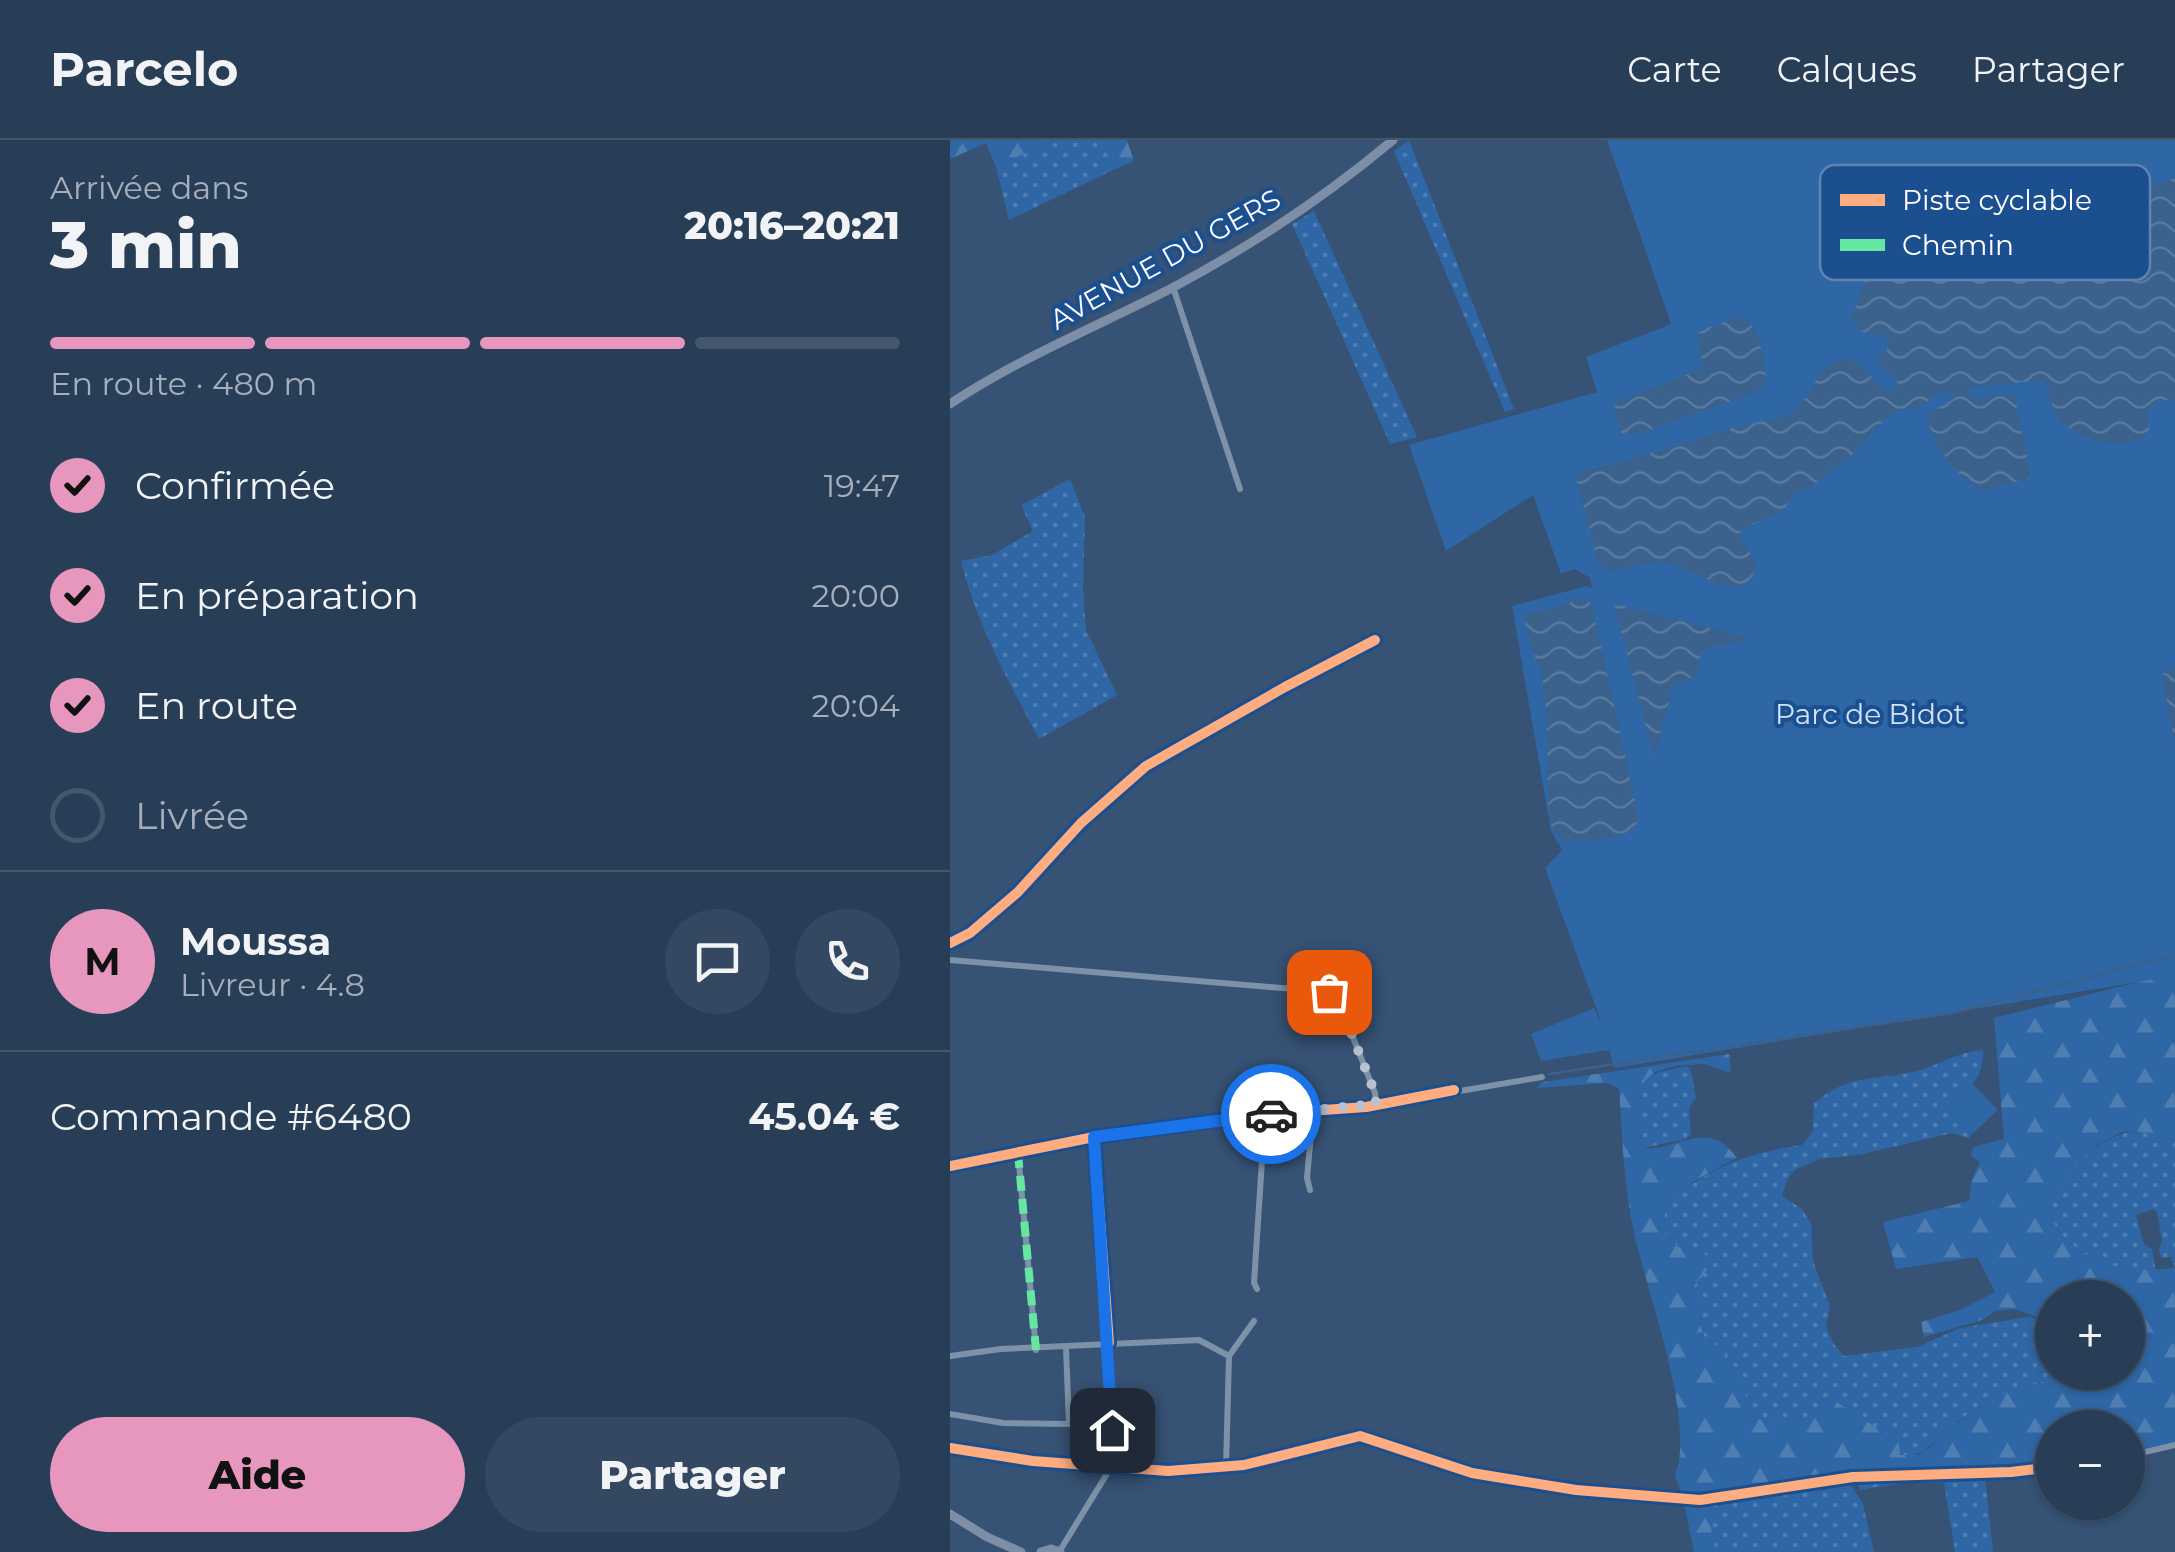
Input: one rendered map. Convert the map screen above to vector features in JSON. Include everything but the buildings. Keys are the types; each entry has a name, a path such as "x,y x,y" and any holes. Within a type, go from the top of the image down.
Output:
{"main road":[{"name":"AVENUE DU GERS","path":"950,404 1003,372 1173,287 1331,191 1393,140"},
{"path":"950,1514 1021,1552"},
{"path":"1041,1552 1060,1552"}],"street":[{"path":"1173,287 1240,489"},
{"path":"950,943 970,933 1018,892 1081,823 1146,766 1375,640"},
{"path":"950,960 1329,992 1341,1007 1376,1104"},
{"path":"950,1166 1094,1137 1376,1104 1542,1078"},
{"path":"1310,1190 1307,1178 1313,1111"},
{"path":"1257,1289 1254,1283 1265,1114"},
{"path":"1060,1552 1111,1469 1109,1343 1094,1137"},
{"path":"1018,1153 1036,1350"},
{"path":"1226,1468 1229,1356 1254,1321"},
{"path":"950,1356 1199,1340 1229,1356"},
{"path":"1066,1348 1069,1424"},
{"path":"950,1414 1003,1423 1069,1424 1112,1430"},
{"path":"950,1448 1111,1469 1226,1468 1360,1436 1472,1473 1576,1490 1700,1500 1853,1477 2035,1469"},
{"path":"2145,1452 2175,1445"}],"green space":[{"path":"950,140 1052,140 996,167 986,143 950,159"},
{"path":"1052,140 1109,140 1113,170 1009,220 996,167"},
{"path":"1109,140 1127,140 1134,161 1113,170"},
{"path":"1409,140 1514,409 1505,412 1394,151"},
{"name":"Parc de Bidot","path":"1607,140 2175,140 2175,976 1615,1068 1609,1050 1541,1061 1531,1034 1594,1008 1602,1024 1545,868 1562,850 1551,831 1512,606 1586,586 1592,588 1590,578 1575,569 1561,574 1533,495 1446,551 1409,445 1597,392 1586,357 1671,324"},
{"path":"1314,211 1417,437 1390,444 1292,224"},
{"path":"1070,479 1085,517 1086,630 1117,695 1039,739 985,630 961,561 992,555 1033,531 1021,505"},
{"path":"2175,973 2175,1140 2136,1131 2121,1132 2096,1146 2055,1188 2049,1211 2070,1243 2097,1260 2129,1269 2175,1267 2175,1442 2145,1448 2145,1410 2035,1410 2035,1465 1836,1478 1682,1496 1675,1475 1680,1450 1674,1384 1630,1212 1619,1089 1608,1083 1536,1088 1543,1082 1729,1054 1731,1072 1701,1064 1662,1069 1646,1080 1638,1101 1644,1148 1704,1138 1726,1146 1737,1158 1665,1203 1664,1232 1678,1247 1705,1254 1712,1264 1693,1287 1702,1304 1699,1321 1704,1336 1722,1350 1739,1372 1746,1390 1745,1412 1768,1422 1791,1423 1813,1416 1835,1401 1899,1442 1900,1455 1918,1455 1944,1431 1997,1396 2035,1384 2035,1390 2145,1390 2145,1280 2035,1280 2035,1316 2015,1309 1995,1311 1982,1320 1924,1337 1921,1322 1960,1310 1995,1292 1977,1257 1896,1269 1883,1222 1969,1201 1972,1179 1980,1162 1971,1156 1973,1147 2004,1139 1994,1018"},
{"path":"1983,1050 1981,1069 1967,1090 1946,1109 1971,1135 1969,1138 1952,1133 1858,1155 1820,1159 1795,1170 1782,1196 1802,1209 1811,1223 1813,1261 1830,1306 1826,1327 1844,1356 1917,1347 1960,1328 2028,1317 2035,1318 2035,1385 1987,1403 1913,1455 1885,1449 1820,1413 1774,1424 1744,1411 1746,1390 1722,1350 1704,1336 1699,1321 1701,1304 1693,1287 1705,1254 1678,1247 1664,1232 1665,1203 1729,1164 1802,1145 1813,1131 1814,1103 1838,1087 1918,1071"},
{"path":"1687,1066 1696,1098 1689,1108 1691,1134 1686,1139 1644,1148 1637,1102 1642,1083 1655,1074"},
{"path":"1973,1084 1998,1110 1971,1135 1946,1109"},
{"path":"2136,1131 2175,1140 2175,1267 2171,1257 2161,1258 2157,1212 2153,1209 2136,1215 2144,1244 2152,1249 2156,1272 2117,1267 2091,1257 2060,1233 2049,1211 2056,1187 2071,1168 2102,1143"},
{"path":"1985,1477 1993,1552 1955,1552 1944,1483 1907,1482 1860,1490 1858,1485"},
{"path":"1851,1485 1863,1504 1874,1552 1716,1552 1704,1503"},
{"path":"1684,1503 1704,1503 1716,1552 1694,1552"}],"water":[{"path":"2175,178 2175,398 2150,407 2150,432 2115,443 2075,432 2057,415 2046,384 2039,380 1970,388 1968,393 1974,399 2014,394 2030,472 2029,478 1983,490 1955,469 1934,437 1927,414 1954,399 1947,392 1937,394 1920,407 1898,410 1887,417 1853,454 1811,487 1795,492 1783,511 1740,530 1755,567 1747,583 1725,585 1662,562 1608,571 1598,564 1578,473 1789,414 1797,409 1824,369 1841,360 1854,362 1884,390 1895,391 1898,378 1877,362 1889,343 1884,335 1861,332 1851,320 1865,280 2150,280 2150,187"},
{"path":"1741,317 1753,328 1760,344 1767,380 1761,390 1638,434 1622,434 1615,403 1704,368 1697,336 1701,330"},
{"path":"1589,600 1594,615 1639,819 1634,830 1575,841 1558,835 1550,821 1543,682 1525,615"},
{"path":"1614,604 1751,638 1701,651 1696,675 1673,686 1654,757"},
{"path":"2175,668 2175,745 2162,674"}],"waterway":[{"path":"1549,1074 1952,1013 2175,955"}],"marked path":[{"path":"1018,1153 1036,1350"}],"cycle path":[{"path":"950,943 970,933 1018,892 1081,823 1146,766 1375,640"},
{"path":"950,1166 1094,1137 1265,1114 1366,1107 1454,1090"},
{"path":"1094,1137 1109,1343"},
{"path":"950,1448 1033,1461 1168,1471 1244,1465 1360,1436 1472,1473 1576,1490 1700,1500 1853,1477 2035,1469"}],"way so far":[{"path":"1271,1114 1376,1104 1341,1007 1329,992"}],"route":[{"path":"1112,1430 1094,1137 1271,1114"}]}
